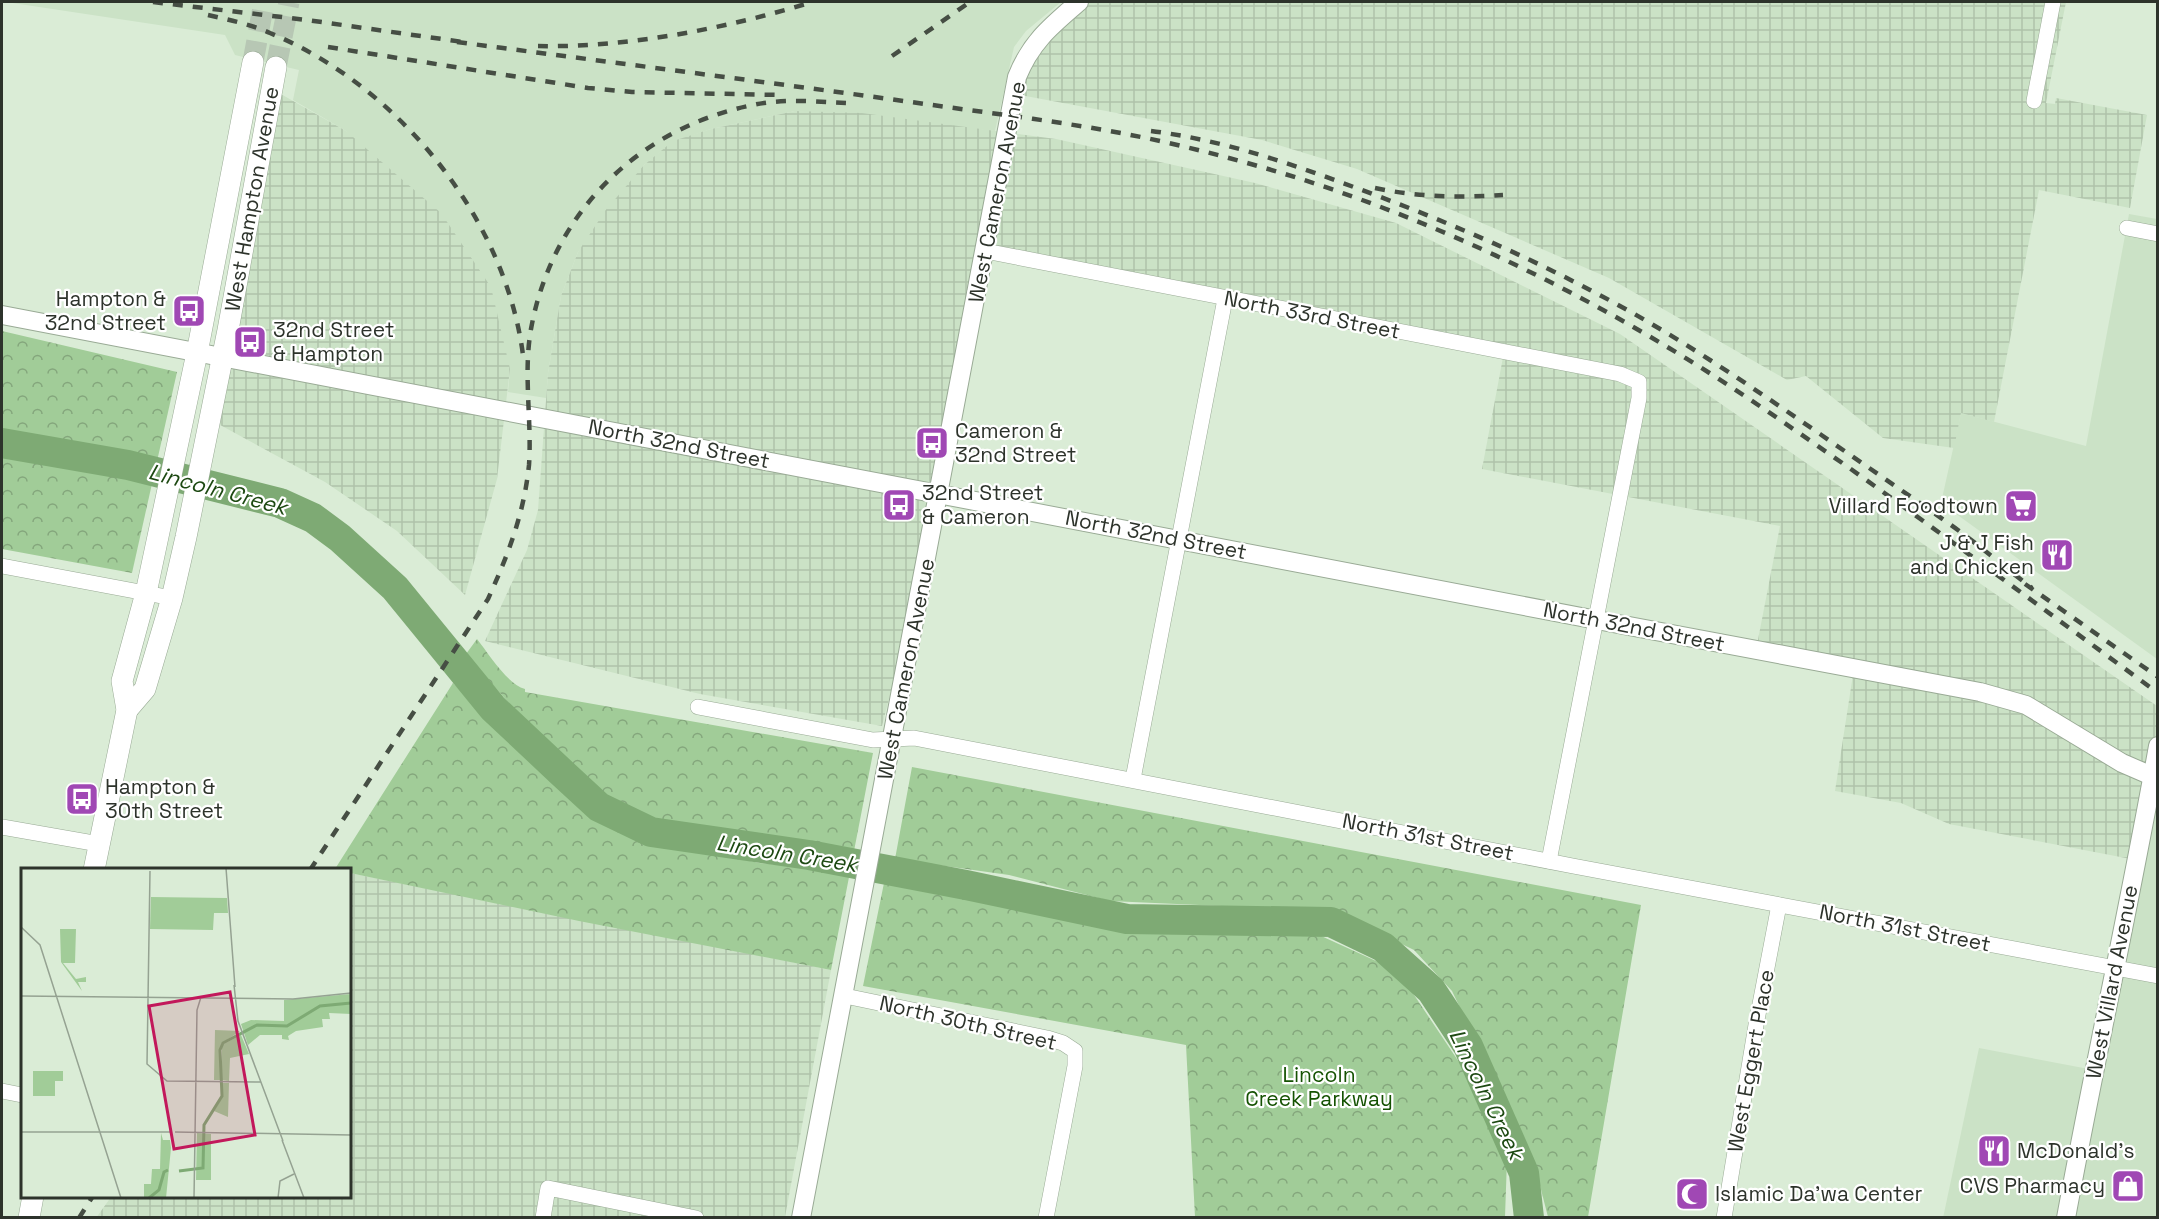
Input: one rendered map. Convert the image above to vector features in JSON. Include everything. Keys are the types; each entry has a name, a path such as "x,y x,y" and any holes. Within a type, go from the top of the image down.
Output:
{"main road":[{"name":"West Hampton Avenue","path":"94,868 127,710 122,681 146,593 197,353 253,62"},
{"name":"West Hampton Avenue","path":"127,710 146,689 172,598 223,359 276,67"},
{"path":"29,1218 33,1198"}],"street":[{"name":"West Cameron Avenue","path":"801,1218 845,996 1017,77 1038,38 1079,2"},
{"path":"2034,101 2053,2"},
{"path":"2127,228 2157,234"},
{"name":"North 33rd Street","path":"985,251 1620,374 1639,382 1639,398 1597,620"},
{"path":"1133,779 1226,298"},
{"name":"North 32nd Street","path":"2,315 223,359 940,493 1980,692 2026,705 2122,763 2152,776"},
{"path":"2,566 172,598"},
{"path":"1549,861 1597,620"},
{"name":"North 31st Street","path":"698,707 873,740 914,738 2157,976"},
{"name":"West Villard Avenue","path":"2066,1218 2157,746"},
{"path":"2,827 99,844"},
{"name":"West Eggert Place","path":"1724,1218 1756,1025 1779,905"},
{"name":"North 30th Street","path":"845,996 1047,1038 1063,1043 1075,1051 1075,1066 1046,1218"},
{"path":"2,1091 21,1095"},
{"path":"543,1218 548,1188 696,1218"}],"shaded area":[{"path":"6,2 1061,2 1026,31 1014,47 995,131 795,111 711,129 673,142 644,165 578,252 561,296 546,398 508,392 510,369 346,131 293,100 299,70 235,55 225,35"},
{"path":"1079,2 2066,2 2046,103 2055,104 2056,98 2147,115 2130,208 2039,190 1994,422 1961,413 1954,448 1883,438 1806,376 1787,380 1609,278 1357,169 1262,140 1015,94 1017,77"},
{"path":"272,89 346,131 441,213 491,287 510,369 497,479 465,595 397,531 325,482 211,420"},
{"path":"795,111 862,113 1056,139 1255,183 1396,223 1620,334 2157,706 2157,746 2136,860 1949,824 1901,803 1835,791 1854,668 1756,650 1780,526 1482,469 1504,352 985,251 935,518 882,726 700,694 485,641 527,550 538,510 548,373 561,296 578,252 605,211 644,165 673,141 711,129"},
{"path":"2129,214 2157,219 2157,659 1941,503 1961,413 2086,446"},
{"path":"2157,746 2157,1217 1943,1218 1979,1048 2094,1070"},
{"path":"351,873 831,970 785,1217 96,1218 110,1198 351,1198"}],"green space":[{"path":"2,331 177,372 132,573 2,549"},
{"path":"477,639 505,675 525,689 525,692 873,753 854,851 658,821 590,791 557,758 466,654"},
{"path":"453,683 581,807 605,825 622,833 759,863 850,872 831,970 351,873 351,868 336,868"},
{"path":"912,767 1641,905 1588,1217 1548,1217 1534,1162 1452,991 1414,950 1334,911 1110,901 1009,875 895,859"},
{"name":"Lincoln Creek Parkway","path":"884,883 1136,931 1319,935 1398,971 1469,1077 1507,1160 1505,1217 1195,1217 1186,1045 863,986"}],"waterway":[{"name":"Lincoln Creek","path":"2,443 128,465 280,503 313,518 340,538 395,588 493,708 560,771 599,807 651,832 809,855 1127,919 1331,922 1383,947 1431,990 1468,1046 1524,1173 1529,1218"}],"tunnel":[{"path":"253,62 264,2"},
{"path":"276,67 289,2"}],"railway":[{"path":"153,2 307,20 463,42"},
{"path":"538,46 607,44 677,35 746,20 812,2"},
{"path":"892,56 970,2"},
{"path":"208,15 239,22 270,33 317,56 361,86 402,122 438,162 469,206 494,254 512,304 523,355"},
{"path":"457,42 1005,115 1129,135 1269,169 1399,214 1537,275 1582,298 1692,362 1848,467 2158,693"},
{"path":"328,47 588,88 632,92 781,95"},
{"path":"311,868 488,599 502,566 514,534 527,483 529,465 528,363 531,329 542,287 558,248 580,213 607,182 638,155 673,133 711,116 753,105 777,102 848,103"},
{"path":"1151,131 1231,147 1334,180 1476,236 1590,290 1678,340 1764,396 1959,531 2032,588"},
{"path":"1375,188 1439,196 1503,195"},
{"path":"2025,584 2158,677"},
{"path":"79,1218 92,1198"}],"place":[{"name":"Hampton & 32nd Street","path":"189,311"},
{"name":"32nd Street & Hampton","path":"250,342"},
{"name":"Cameron & 32nd Street","path":"932,443"},
{"name":"32nd Street & Cameron","path":"899,505"},
{"name":"Villard Foodtown","path":"2021,506"},
{"name":"J & J Fish and Chicken","path":"2057,555"},
{"name":"Hampton & 30th Street","path":"82,799"},
{"name":"McDonald's","path":"1994,1151"},
{"name":"CVS Pharmacy","path":"2128,1186"},
{"name":"Islamic Da'wa Center","path":"1692,1194"}]}
